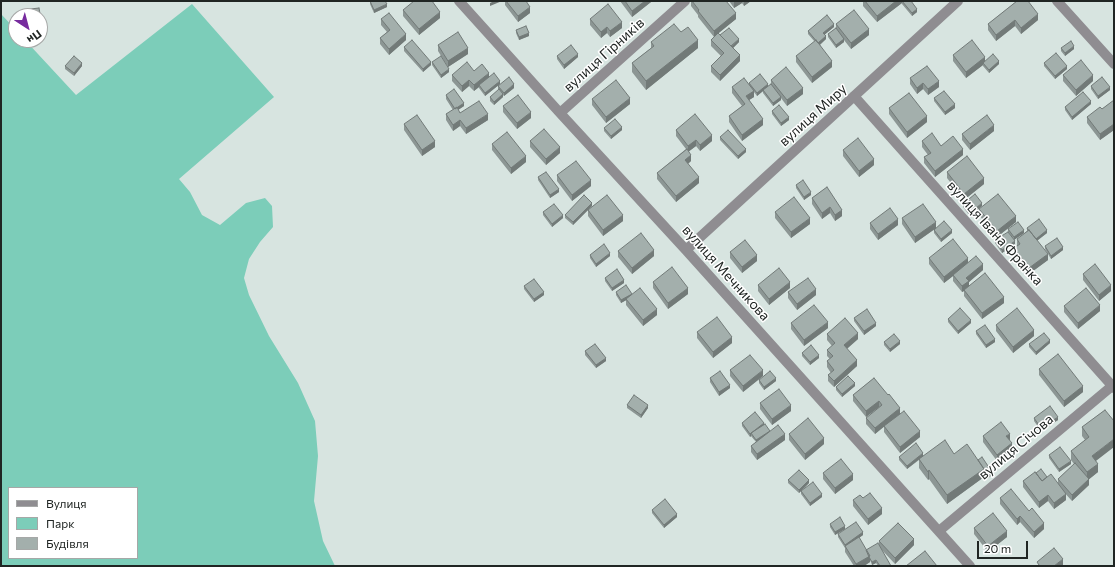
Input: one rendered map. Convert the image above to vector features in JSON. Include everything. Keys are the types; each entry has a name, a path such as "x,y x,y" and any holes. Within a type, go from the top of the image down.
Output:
{"street":[{"name":"вулиця Мечникова","path":"459,1 686,250 970,566"},
{"name":"вулиця Гірників","path":"560,113 685,1"},
{"name":"вулиця Миру","path":"686,250 958,1"},
{"path":"1057,1 1114,64"},
{"name":"вулиця Івана Франка","path":"854,96 1113,387"},
{"name":"вулиця Січова","path":"938,531 1113,387"}],"green space":[{"path":"192,4 274,97 179,179 190,192 202,215 220,225 246,203 265,198 272,206 273,227 260,242 249,259 244,278 249,295 269,336 298,383 315,421 318,456 314,501 323,541 335,566 1,566 1,14 8,21 8,48 32,48 76,95"}],"building":[{"path":"370,1 385,1 387,4 374,10"},
{"path":"414,1 432,1 440,12 419,29 403,10"},
{"path":"506,1 526,1 530,7 518,16"},
{"path":"625,1 645,1 632,11"},
{"path":"692,1 726,1 736,13 714,31"},
{"path":"865,1 896,1 877,16"},
{"path":"902,1 911,1 917,9 912,13"},
{"path":"1017,1 1028,1 1038,14 1021,28 1015,20 996,35 988,24"},
{"path":"608,4 622,22 610,31 607,27 601,32 590,19"},
{"path":"854,10 869,29 851,43 836,24"},
{"path":"389,13 406,34 389,49 380,38 390,30 381,19"},
{"path":"827,15 834,24 823,33 826,36 818,43 808,31"},
{"path":"674,24 681,32 688,27 698,40 646,81 632,63 654,46 651,42"},
{"path":"526,26 529,33 519,37 516,30"},
{"path":"729,28 739,39 731,46 720,35"},
{"path":"836,28 844,39 836,45 828,34"},
{"path":"458,32 468,48 448,61 438,45"},
{"path":"718,33 740,55 720,75 711,66 724,53 711,40"},
{"path":"412,40 431,62 423,69 404,47"},
{"path":"816,40 832,61 812,77 796,56"},
{"path":"972,40 985,57 966,72 953,55"},
{"path":"1071,41 1074,46 1065,53 1061,48"},
{"path":"571,45 578,54 564,65 557,56"},
{"path":"1056,53 1067,66 1055,76 1044,63"},
{"path":"993,54 999,61 989,70 983,63"},
{"path":"74,56 82,63 74,73 65,66"},
{"path":"441,56 449,69 441,75 432,62"},
{"path":"1081,60 1093,75 1076,90 1063,75"},
{"path":"467,62 474,71 482,64 489,73 474,85 469,80 462,86 452,75"},
{"path":"927,66 939,81 928,89 923,83 917,88 910,78"},
{"path":"786,67 803,88 787,100 771,80"},
{"path":"494,73 500,81 485,93 479,85"},
{"path":"760,74 768,84 757,93 749,83"},
{"path":"509,77 514,84 504,93 498,86"},
{"path":"1102,77 1110,87 1098,96 1091,86"},
{"path":"744,78 754,91 746,96 763,119 742,135 729,116 745,104 732,87"},
{"path":"616,80 630,98 606,117 592,99"},
{"path":"771,84 781,97 773,103 763,90"},
{"path":"454,89 464,103 455,109 446,95"},
{"path":"499,89 503,94 494,102 490,97"},
{"path":"944,91 955,104 945,112 934,98"},
{"path":"1083,92 1091,101 1072,117 1065,107"},
{"path":"909,93 927,116 907,132 889,108"},
{"path":"518,95 531,112 517,123 503,106"},
{"path":"1114,100 1114,124 1100,134 1087,117 1100,107 1102,109"},
{"path":"479,101 488,114 466,128 460,120 453,125 446,114 457,107 460,113"},
{"path":"779,105 789,117 781,123 772,111"},
{"path":"695,114 712,135 700,145 696,140 688,146 676,130"},
{"path":"417,115 435,141 422,150 404,124"},
{"path":"987,115 994,125 970,144 962,134"},
{"path":"615,119 622,127 611,136 604,128"},
{"path":"544,129 560,147 546,159 530,141"},
{"path":"728,130 746,149 738,156 720,137"},
{"path":"507,132 526,156 511,168 492,144"},
{"path":"932,133 941,146 953,136 963,149 935,171 924,157 931,153 922,141"},
{"path":"858,138 874,159 859,171 843,150"},
{"path":"687,149 691,155 685,160 699,177 676,196 657,173"},
{"path":"967,156 984,178 964,194 947,172"},
{"path":"576,161 591,180 572,195 557,175"},
{"path":"546,172 559,189 550,195 538,177"},
{"path":"803,180 811,192 804,197 796,185"},
{"path":"827,187 842,210 835,215 830,207 822,213 812,198"},
{"path":"975,194 982,203 970,213 963,204"},
{"path":"998,194 1016,216 997,231 979,209"},
{"path":"584,195 592,203 573,222 565,215"},
{"path":"607,195 623,215 603,230 588,210"},
{"path":"794,197 810,218 791,232 775,212"},
{"path":"554,204 563,215 552,224 543,212"},
{"path":"923,204 936,222 915,237 902,218"},
{"path":"890,208 898,219 878,234 870,223"},
{"path":"1039,219 1047,230 1036,239 1027,228"},
{"path":"944,221 952,230 941,239 934,230"},
{"path":"1018,222 1024,230 1014,237 1008,229"},
{"path":"1029,230 1048,254 1029,268 1014,248 1020,244 1017,239"},
{"path":"1008,232 1015,241 1002,250 995,240"},
{"path":"641,233 654,250 632,268 618,251"},
{"path":"1057,238 1063,247 1051,256 1045,246"},
{"path":"953,239 968,258 944,277 929,258"},
{"path":"745,240 757,255 742,267 730,252"},
{"path":"604,244 610,253 596,264 590,255"},
{"path":"976,256 983,264 966,278 969,281 962,286 953,275"},
{"path":"1095,264 1111,285 1099,295 1083,274"},
{"path":"672,267 688,288 668,303 653,282"},
{"path":"779,268 790,282 769,299 758,285"},
{"path":"617,269 624,280 612,288 605,278"},
{"path":"985,273 1004,297 982,313 964,290"},
{"path":"808,278 816,289 797,304 788,292"},
{"path":"534,279 544,292 534,299 524,286"},
{"path":"626,285 632,294 621,300 616,292"},
{"path":"640,288 657,309 643,320 626,299"},
{"path":"1086,288 1100,305 1078,323 1064,306"},
{"path":"814,305 828,322 804,340 791,323"},
{"path":"960,308 971,320 958,331 948,319"},
{"path":"1017,308 1034,330 1013,347 996,325"},
{"path":"867,309 876,323 864,331 854,318"},
{"path":"717,317 732,337 713,352 697,332"},
{"path":"845,318 858,333 844,345 857,360 834,381 828,375 834,370 827,361 833,356 827,350 835,343 827,334"},
{"path":"985,325 995,339 986,345 976,331"},
{"path":"1044,333 1050,340 1036,352 1029,344"},
{"path":"894,334 900,341 890,349 884,342"},
{"path":"595,344 606,358 596,365 585,351"},
{"path":"811,345 819,355 810,362 802,353"},
{"path":"1058,354 1083,386 1064,401 1039,369"},
{"path":"750,355 763,370 743,386 730,370"},
{"path":"720,371 730,385 719,392 710,378"},
{"path":"770,371 776,378 764,387 759,380"},
{"path":"848,376 855,383 842,394 836,387"},
{"path":"874,378 900,408 875,428 866,418 882,405 879,401 866,411 853,395"},
{"path":"779,389 791,405 772,419 760,403"},
{"path":"634,395 648,405 641,415 627,405"},
{"path":"1050,406 1058,417 1041,428 1034,418"},
{"path":"1105,410 1114,421 1114,439 1092,456 1098,464 1087,472 1071,451 1089,437 1082,427"},
{"path":"904,411 920,431 900,447 884,426"},
{"path":"755,412 764,423 750,434 742,423"},
{"path":"808,418 824,438 805,454 789,434"},
{"path":"1001,422 1010,434 1006,436 1012,443 997,455 983,436"},
{"path":"765,424 770,431 756,440 751,433"},
{"path":"778,425 785,434 757,454 751,446"},
{"path":"945,440 954,454 967,444 984,469 947,495 919,459"},
{"path":"916,443 923,453 907,466 899,457"},
{"path":"1060,447 1071,461 1059,469 1049,455"},
{"path":"982,457 992,472 987,476 978,460"},
{"path":"841,459 853,474 835,488 823,473"},
{"path":"1075,463 1089,479 1072,495 1058,479"},
{"path":"1041,469 1047,477 1042,481 1036,473"},
{"path":"799,470 809,480 799,490 788,480"},
{"path":"1035,472 1042,481 1051,474 1066,494 1054,503 1048,495 1039,502 1023,481"},
{"path":"813,482 822,494 810,503 801,491"},
{"path":"1011,489 1029,511 1032,508 1044,523 1034,532 1020,516 1017,519 1000,498"},
{"path":"870,493 882,508 868,519 853,500 860,495 863,498"},
{"path":"665,499 677,514 664,525 652,510"},
{"path":"993,513 1007,531 988,546 974,528"},
{"path":"840,517 845,526 835,532 830,524"},
{"path":"856,522 863,532 845,545 838,534"},
{"path":"898,523 914,539 895,558 879,541"},
{"path":"859,537 870,556 856,564 845,546"},
{"path":"878,543 891,566 880,566 876,560 872,562 869,557 866,550"},
{"path":"1054,548 1063,559 1054,566 1038,566 1039,565 1037,562"},
{"path":"925,551 937,566 906,566"}]}
